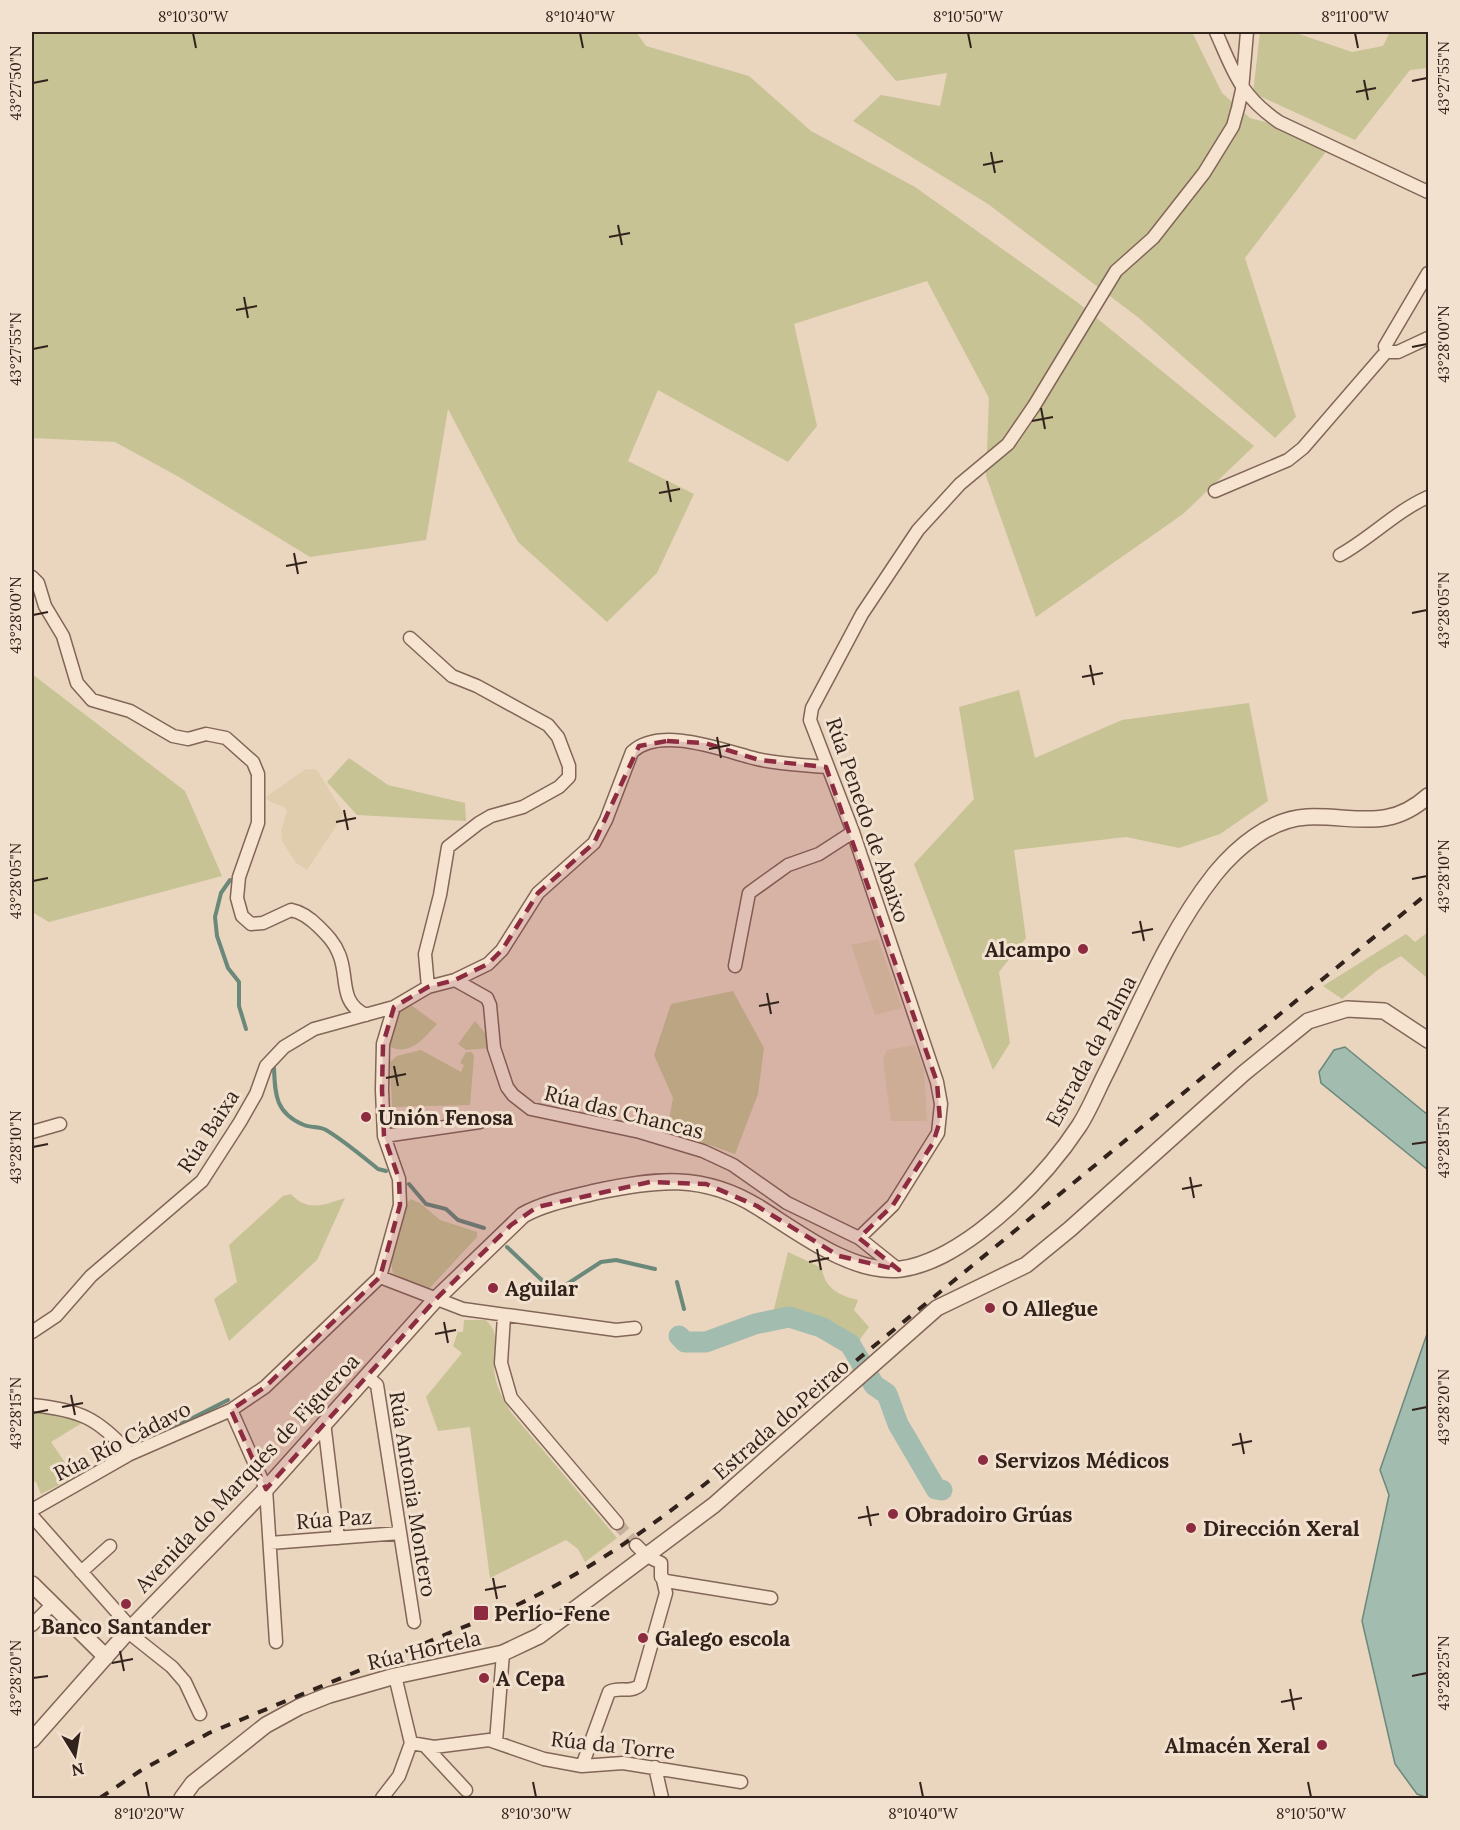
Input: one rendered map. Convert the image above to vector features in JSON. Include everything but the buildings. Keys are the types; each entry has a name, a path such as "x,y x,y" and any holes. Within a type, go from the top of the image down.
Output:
{"street":[{"path":"1216,32 1242,90 1259,108 1279,122 1337,146 1428,192"},
{"name":"Rúa Penedo de Abaixo","path":"859,1238 893,1205 933,1143 940,1121 941,1104 937,1082 853,832 826,767 810,720 812,708 862,614 932,512 960,484 1008,444 1021,427 1116,271 1153,238 1204,172 1233,126 1242,90 1247,32"},
{"path":"1386,352 1384,346 1428,273"},
{"path":"1215,491 1288,460 1303,448 1386,352 1398,352 1428,338"},
{"path":"1340,555 1358,545 1414,503 1428,497"},
{"path":"32,577 38,583 45,606 63,636 76,684 92,700 130,711 173,736 188,738 206,734 226,738 253,762 258,774 258,823 239,876 237,898 242,916 251,924 263,923 291,910 314,923 331,939 340,955 346,998 355,1010 366,1015"},
{"path":"410,638 452,676 477,686 548,725 558,737 569,766 568,777 560,787 523,807 491,816 461,835 448,847 440,895 426,954 428,987 455,981 488,964 502,950 538,892 594,843 610,810 632,752 639,746 667,741 705,744 759,759 826,767"},
{"name":"Estrada da Palma","path":"498,1238 523,1215 537,1207 629,1185 676,1180 728,1191 811,1242 839,1256 869,1266 899,1270 928,1262 955,1250 1003,1213 1045,1172 1080,1125 1161,961 1194,903 1230,857 1247,842 1285,822 1305,817 1386,819 1414,808 1428,796"},
{"path":"735,966 749,893 788,865 819,854 853,832"},
{"name":"Rúa das Chancas","path":"455,981 487,998 490,1005 494,1048 507,1087 513,1095 531,1109 640,1132 703,1151 733,1165 787,1203 859,1238 899,1270"},
{"name":"Rúa Baixa","path":"32,1332 56,1316 91,1276 202,1181 256,1094 266,1066 284,1047 314,1029 394,1007 428,987"},
{"path":"394,1007 383,1044 384,1136 399,1179 400,1205 380,1277 463,1309 616,1330 635,1328"},
{"name":"Estrada do Peirao","path":"647,1557 714,1505 937,1308 1026,1265 1070,1229 1244,1073 1308,1021 1347,1009 1384,1011 1428,1040"},
{"path":"384,1136 480,1122"},
{"path":"32,1132 60,1124"},
{"name":"Avenida do Marqués de Figueroa","path":"32,1740 130,1630 266,1489 436,1299 498,1238"},
{"name":"Rúa Río Cádavo","path":"32,1509 130,1454 231,1410 265,1387 380,1277"},
{"path":"504,1316 501,1364 511,1398 617,1523"},
{"name":"Rúa Antonia Montero","path":"366,1376 377,1385 414,1622"},
{"path":"32,1405 81,1414 108,1430 130,1454"},
{"path":"231,1410 266,1489 276,1642"},
{"path":"324,1422 338,1538"},
{"path":"32,1516 130,1630 172,1666 185,1682 200,1714"},
{"name":"Rúa Paz","path":"270,1544 400,1533"},
{"path":"582,1766 609,1692 614,1689 629,1690 640,1685 666,1593 661,1563 647,1557 636,1545"},
{"path":"81,1572 110,1546"},
{"name":"Rúa Hortela","path":"182,1798 193,1784 266,1725 329,1695 395,1676 503,1653 539,1636 647,1557"},
{"path":"663,1580 771,1598"},
{"path":"32,1584 106,1657"},
{"path":"32,1625 52,1605"},
{"path":"496,1742 503,1653"},
{"path":"382,1798 399,1776 411,1743 395,1676"},
{"name":"Rúa da Torre","path":"411,1743 426,1747 480,1740 496,1742 544,1759 582,1766 623,1763 741,1782"},
{"path":"426,1747 466,1790"},
{"path":"655,1767 662,1798"}],"highlighted area":[{"path":"667,741 705,743 759,760 826,767 937,1082 940,1121 933,1143 893,1205 859,1238 899,1270 839,1256 757,1206 706,1184 650,1182 537,1207 511,1225 436,1299 266,1489 231,1410 265,1387 380,1277 400,1205 399,1179 384,1136 382,1090 383,1044 394,1007 428,987 455,980 488,964 502,950 538,893 594,843 639,746"}],"shaded area":[{"path":"32,32 636,32 646,46 749,76 811,131 915,187 1077,302 1254,446 1183,514 1036,617 986,476 989,398 927,281 794,324 817,426 788,462 658,390 628,461 694,494 657,573 607,622 518,542 448,409 426,540 310,557 179,477 115,442 32,438"},
{"path":"854,32 941,32 943,34 950,32 1192,32 1222,93 1250,118 1334,141 1245,258 1296,417 1275,438 1139,318 988,204 853,121 881,95 940,106 947,73 896,81"},
{"path":"1260,32 1293,32 1352,52 1383,46 1390,32 1428,32 1428,68 1410,70 1355,140 1253,93"},
{"path":"32,674 185,791 222,876 49,922 32,912"},
{"path":"1019,690 1035,758 1122,720 1249,703 1268,801 1220,834 1179,848 1126,837 1014,850 1026,938 999,972 1010,1043 993,1070 914,864 974,799 959,707"},
{"path":"349,758 388,785 465,803 466,821 357,815 327,782"},
{"path":"306,769 317,770 344,814 307,870 296,863 282,841 281,831 287,811 266,797"},
{"path":"1428,932 1427,978 1401,956 1379,969 1342,999 1323,986 1406,934 1415,942"},
{"path":"878,939 902,1008 875,1015 851,945"},
{"path":"733,991 764,1048 758,1094 735,1154 667,1130 673,1098 654,1055 671,1004"},
{"path":"408,1003 437,1024 422,1040 411,1047 398,1049 390,1047 389,1042 400,1010"},
{"path":"475,1021 490,1039 491,1048 466,1050 458,1044"},
{"path":"915,1045 924,1070 927,1121 891,1121 883,1060 887,1050"},
{"path":"1345,1047 1428,1115 1428,1170 1321,1083 1319,1072 1334,1050"},
{"path":"421,1050 461,1072 464,1065 460,1063 466,1052 472,1052 474,1056 470,1105 392,1107 390,1062 397,1056"},
{"path":"291,1194 297,1200 311,1205 345,1198 317,1260 229,1341 214,1299 237,1282 229,1245 283,1196"},
{"path":"410,1199 420,1203 440,1220 477,1232 477,1237 427,1291 393,1273 391,1255 395,1235 401,1215"},
{"path":"788,1252 822,1268 826,1281 834,1290 858,1300 854,1310 869,1327 858,1342 814,1317 773,1313"},
{"path":"464,1320 486,1320 491,1326 495,1337 496,1380 510,1411 617,1538 585,1562 578,1549 566,1540 490,1578 470,1427 438,1431 426,1397 462,1353 453,1346 458,1332 463,1332"},
{"path":"1428,1331 1428,1798 1417,1794 1395,1764 1362,1621 1389,1495 1380,1470"},
{"path":"32,1410 64,1414 82,1423 51,1442 75,1477 41,1494 36,1482 32,1481"}],"waterway":[{"path":"230,880 221,893 215,917 217,936 228,968 239,982 239,1006 246,1029"},
{"path":"274,1068 278,1102 287,1115 304,1125 326,1130 378,1169 386,1171"},
{"path":"409,1184 426,1204 446,1209 458,1220 484,1228"},
{"path":"507,1247 546,1284 558,1290 601,1262 616,1260 655,1269"},
{"path":"677,1282 684,1309"},
{"path":"679,1336 685,1342 706,1342 755,1324 789,1317 821,1327 850,1344 874,1385 887,1394 898,1424 936,1489 942,1490"},
{"path":"159,1435 228,1400"},
{"path":"134,1445 144,1442"}],"tunnel":[{"path":"617,1523 636,1545"}],"railway":[{"path":"100,1798 140,1771 209,1733 519,1604 571,1577 621,1546 715,1476 1428,893"}],"place":[{"name":"Alcampo","path":"1083,949"},
{"name":"Unión Fenosa","path":"366,1117"},
{"name":"Aguilar","path":"493,1288"},
{"name":"O Allegue","path":"990,1308"},
{"name":"Servizos Médicos","path":"983,1460"},
{"name":"Obradoiro Grúas","path":"893,1514"},
{"name":"Dirección Xeral","path":"1191,1528"},
{"name":"Banco Santander","path":"126,1604"},
{"name":"Perlío-Fene","path":"481,1613"},
{"name":"Galego escola","path":"643,1638"},
{"name":"A Cepa","path":"484,1678"},
{"name":"Almacén Xeral","path":"1322,1745"}]}
